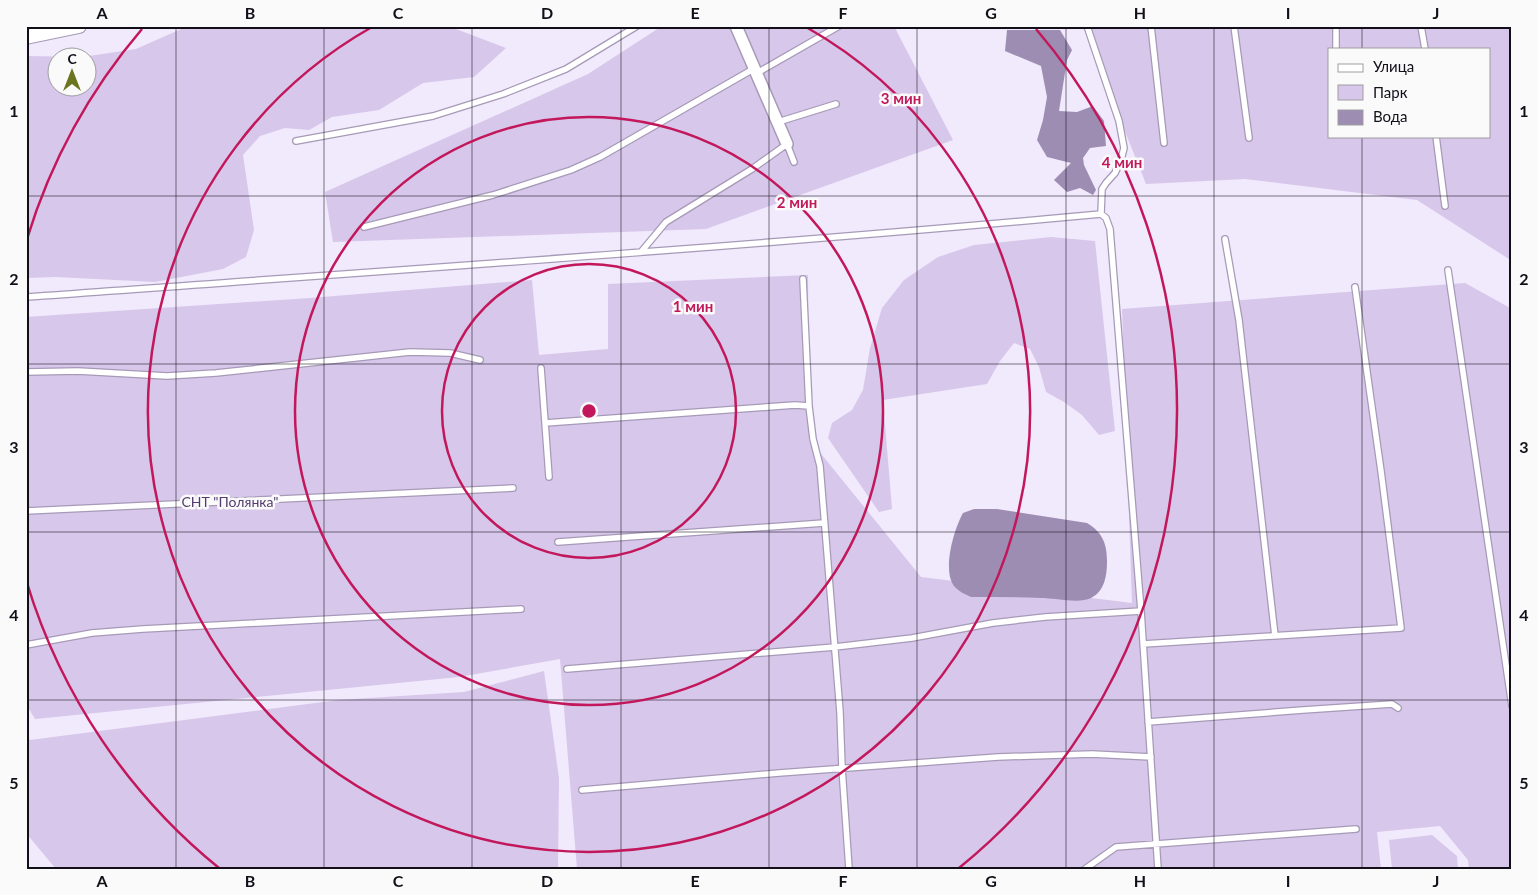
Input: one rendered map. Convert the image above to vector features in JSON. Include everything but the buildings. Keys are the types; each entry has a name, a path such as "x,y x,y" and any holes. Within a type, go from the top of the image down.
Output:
{"street":[{"path":"26,37 79,26"},
{"path":"736,26 787,144"}],"lane":[{"path":"296,141 433,116 503,94 566,69 637,26"},
{"path":"364,227 493,195 572,170 600,157 839,26"},
{"path":"1086,26 1119,121 1124,148 1115,173 1102,189 1101,214"},
{"path":"1151,26 1164,143"},
{"path":"1234,26 1249,138"},
{"path":"1336,26 1336,48"},
{"path":"1421,26 1425,48"},
{"path":"778,122 836,104"},
{"path":"1436,138 1445,206"},
{"path":"641,252 666,222 752,169 787,144 794,162"},
{"path":"26,297 641,252 1101,214 1106,218 1110,229 1141,611 1158,869"},
{"path":"1225,239 1239,320 1275,636"},
{"path":"1448,270 1512,706"},
{"path":"803,279 809,406 812,439 820,466 836,647 835,658 850,869"},
{"path":"1143,644 1401,628 1382,471 1355,287"},
{"path":"26,372 167,376 410,352 450,353 480,360"},
{"path":"540,368 549,477"},
{"path":"545,423 795,405 809,406"},
{"path":"26,512 513,488"},
{"path":"558,542 824,523"},
{"path":"26,645 92,633 143,629 521,609"},
{"path":"567,669 836,647 912,638 993,623 1045,617 1141,611"},
{"path":"1148,722 1392,704 1398,708"},
{"path":"582,790 998,757 1092,754 1151,757"},
{"path":"1085,869 1116,847 1356,829"}],"green space":[{"path":"188,26 448,26 506,48 474,77 423,83 379,110 332,117 309,130 285,128 260,136 243,155 254,230 246,257 223,269 155,282 56,277 26,278 26,56 48,56 48,98 98,98 98,55 136,49"},
{"path":"662,26 894,26 953,140 706,229 333,242 325,192 588,74"},
{"path":"1083,26 1512,26 1512,261 1417,200 1245,179 1146,184"},
{"path":"1051,237 1095,241 1115,431 1099,435 1082,415 1046,392 1039,367 1030,349 1014,343 1000,361 987,384 883,400 892,509 879,512 828,438 832,423 852,410 863,390 870,348 882,308 904,280 938,257 974,245"},
{"name":"СНТ \"Полянка\"","path":"808,275 809,439 921,577 1132,603 1122,309 1465,283 1512,309 1512,869 1469,869 1468,860 1440,826 1377,832 1381,869 577,869 560,659 459,677 35,719 26,704 26,317 310,298 532,280 539,355 608,349 608,284"},
{"path":"544,671 559,778 558,869 56,869 26,833 26,734 30,740 338,700 464,692"},
{"path":"1432,835 1457,856 1458,869 1392,869 1389,840"}],"water":[{"path":"1007,30 1060,30 1072,50 1067,60 1059,111 1077,112 1093,106 1104,121 1106,146 1090,148 1083,158 1084,165 1096,190 1093,195 1080,188 1067,192 1054,180 1071,163 1047,157 1037,140 1047,97 1041,66 1005,51"},
{"path":"974,509 997,509 1087,523 1100,534 1105,543 1107,561 1102,587 1096,595 1080,601 1047,598 971,597 962,593 954,586 951,579 949,560 953,539 963,513"}]}
